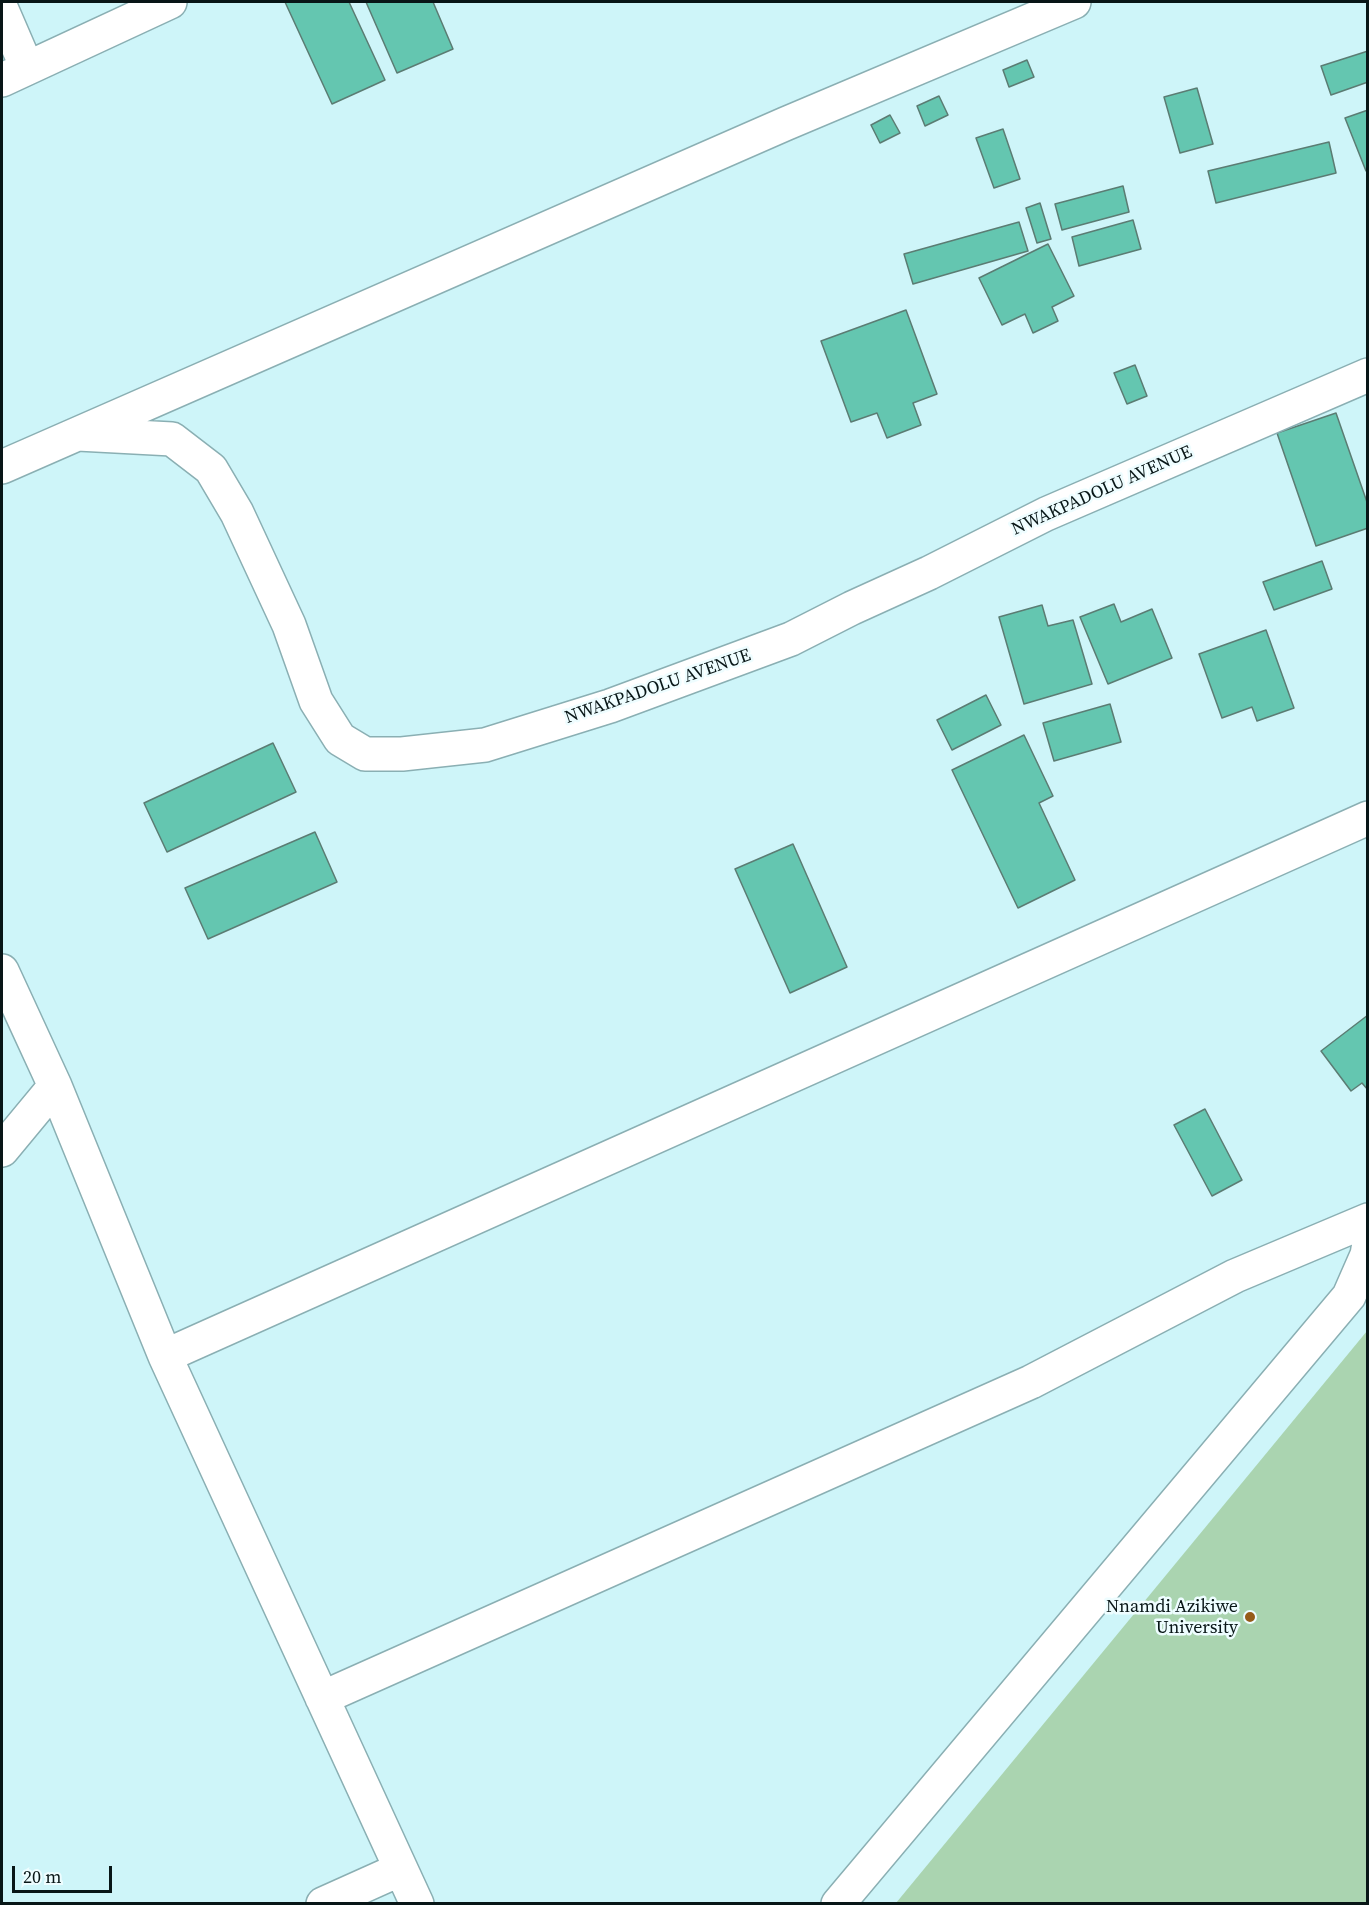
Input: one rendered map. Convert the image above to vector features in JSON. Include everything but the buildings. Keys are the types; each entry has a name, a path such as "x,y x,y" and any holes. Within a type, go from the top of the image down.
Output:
{"street":[{"path":"2,10 14,74 170,2"},
{"path":"2,467 785,124 1074,2"},
{"name":"NWAKPADOLU AVENUE","path":"78,434 172,439 211,469 237,513 284,615 316,700 340,739 365,754 402,754 485,745 610,706 791,639 1046,514 1368,375"},
{"path":"165,1356 1368,818"},
{"path":"2,971 55,1086 165,1356 417,1904"},
{"path":"2,1150 55,1086"},
{"path":"322,1698 1031,1382 1234,1276 1368,1220"},
{"path":"838,1904 1349,1296 1368,1249"},
{"path":"322,1904 401,1869"}],"green space":[{"name":"Nnamdi Azikiwe University","path":"1367,1331 1367,1903 896,1903"}],"place":[{"name":"Nnamdi Azikiwe University","path":"1250,1617"}]}
